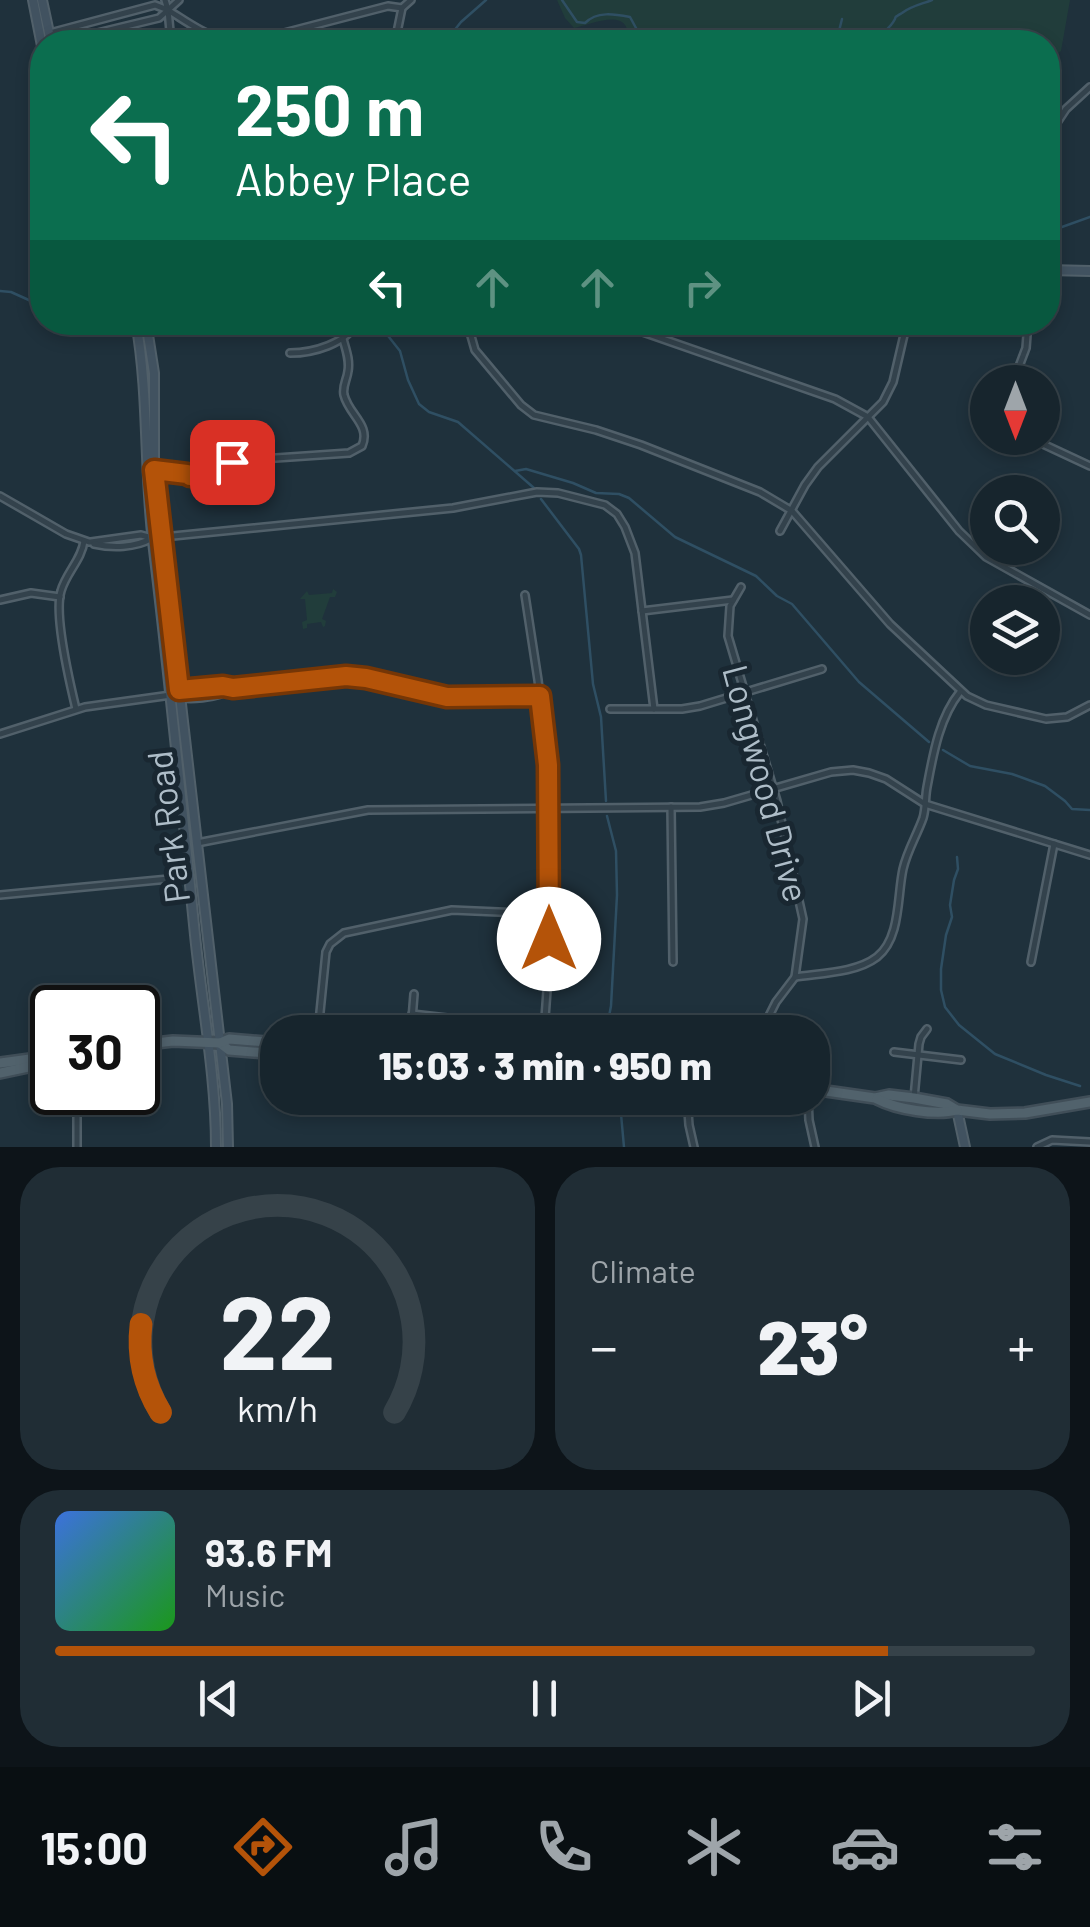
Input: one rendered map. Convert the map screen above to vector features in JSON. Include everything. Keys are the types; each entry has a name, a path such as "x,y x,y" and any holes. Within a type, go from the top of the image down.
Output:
{"main road":[{"path":"33,0 39,30"},
{"path":"42,0 49,30"},
{"path":"1060,270 1090,271"},
{"name":"Park Road","path":"138,335 192,844 220,1042 228,1147"},
{"name":"Park Road","path":"148,335 154,373 150,469"},
{"name":"Park Road","path":"192,844 190,878 216,1147"},
{"path":"160,1043 260,1041"},
{"path":"220,1042 228,1050 260,1053"},
{"path":"0,1063 30,1061"},
{"path":"0,1073 30,1065"},
{"path":"830,1092 874,1098 890,1095 947,1104 956,1110 964,1147"},
{"path":"874,1098 888,1105 945,1113 956,1110 990,1114 1025,1113 1090,1102"}],"street":[{"path":"165,0 170,30"},
{"path":"110,30 159,18 180,0"},
{"path":"397,30 402,8 411,0"},
{"path":"77,30 155,6 199,30"},
{"path":"294,30 388,6 402,8"},
{"path":"1060,118 1090,87"},
{"path":"290,353 302,353 349,335"},
{"path":"469,335 475,350 526,410 640,445 760,492 792,511 890,624 961,691 986,704 1046,718 1074,714 1090,704"},
{"path":"651,335 835,399 868,417 959,531 986,557 1090,615"},
{"path":"780,531 818,467 888,392 903,335"},
{"path":"1020,365 1027,335"},
{"path":"150,469 198,473 232,462 349,453 362,446 364,430 344,392 348,368 343,339"},
{"path":"1060,452 1090,466"},
{"path":"0,496 86,542 453,508 528,493 558,493 605,505 616,514 635,553 654,709"},
{"path":"76,709 58,613 63,584 86,542"},
{"path":"642,612 733,600 742,587"},
{"path":"0,600 24,593 60,597"},
{"path":"525,595 547,754 549,964 545,1015"},
{"name":"Longwood Drive","path":"733,600 728,636 774,789 803,919 795,977 770,1015"},
{"path":"610,710 700,706 822,668"},
{"path":"0,734 76,709 177,695 225,694 233,688 346,676 447,697 540,696"},
{"path":"795,977 859,966 886,948 904,866 924,814 939,735 961,691"},
{"path":"192,844 368,810 724,803 830,772 852,770 886,779 926,804 1090,855"},
{"path":"672,807 673,962"},
{"path":"1030,962 1054,844"},
{"path":"0,896 190,878"},
{"path":"320,1015 326,952 344,932 452,910 549,914"},
{"path":"414,994 412,1014 420,1015"},
{"path":"914,1098 921,1037 926,1029"},
{"path":"894,1052 961,1060"},
{"path":"77,1115 77,1147"},
{"path":"688,1115 694,1147"},
{"path":"809,1115 814,1147"},
{"path":"1037,1147 1052,1140 1090,1142"}],"green space":[{"path":"557,0 1070,0 1060,52 1060,30 626,30 621,21 615,20 574,28"},
{"path":"333,589 337,592 330,597 322,619 325,626 321,622 307,624 303,629 302,622 307,620 305,599 300,599 307,591 309,595 332,593"}],"waterway":[{"path":"455,30 486,0"},
{"path":"562,0 577,22 585,23 606,14 630,17 635,30"},
{"path":"886,30 896,16 932,0"},
{"path":"839,30 842,19"},
{"path":"1060,228 1090,217"},
{"path":"0,291 30,301"},
{"path":"387,335 400,351 419,404 429,412 458,422 534,488"},
{"path":"515,471 526,469 596,493 629,498 675,537 756,576 792,604 859,682 929,742"},
{"path":"541,499 581,555 593,684 601,717 606,801"},
{"path":"943,750 970,766 1012,774 1045,786 1072,809 1090,810"},
{"path":"607,816 616,851 617,895 609,1015"},
{"path":"957,857 952,917 941,969 945,1007 959,1025 995,1054 1080,1086"},
{"path":"621,1115 624,1147"}],"route":[{"path":"232,462 209,474 190,476 154,470 179,690 346,676 447,697 540,696 548,765 549,939"}]}
